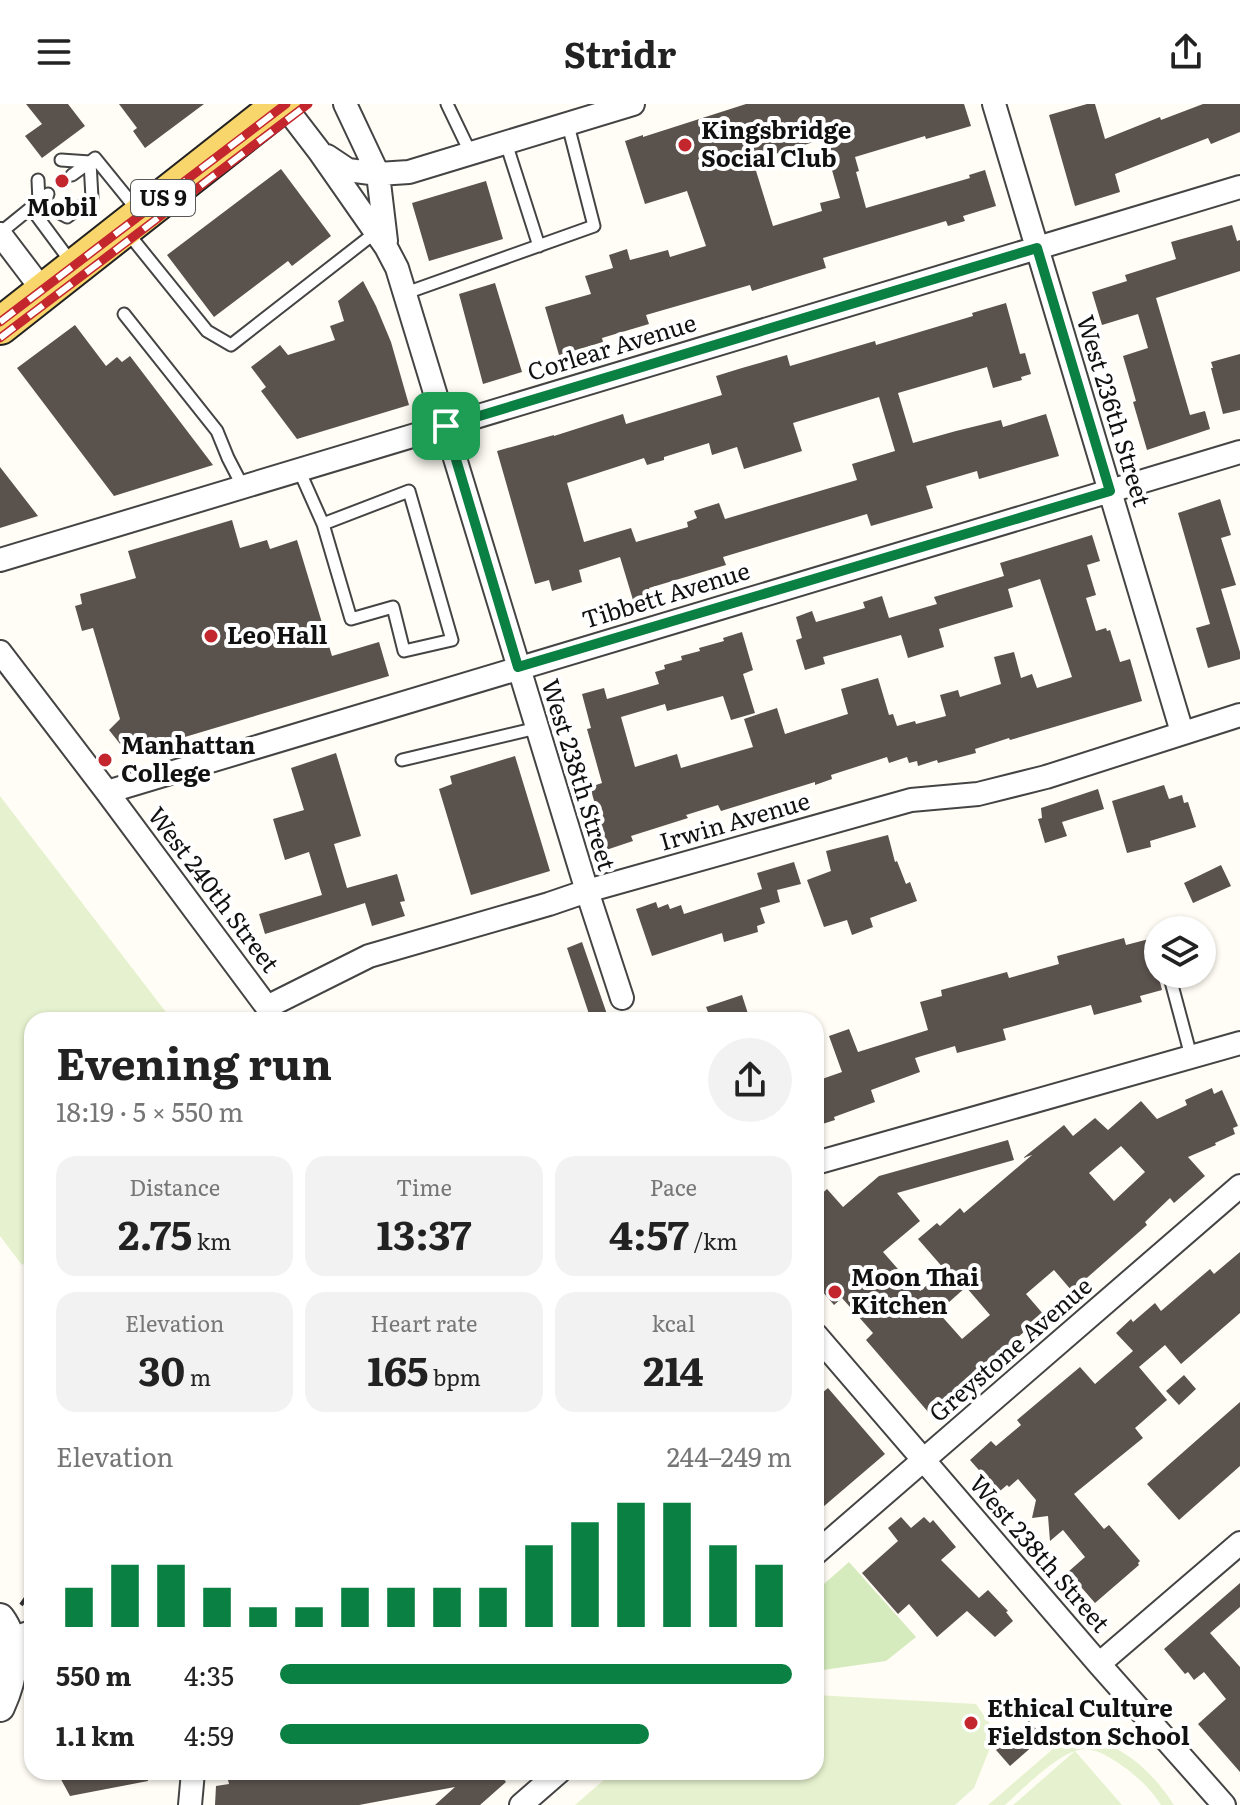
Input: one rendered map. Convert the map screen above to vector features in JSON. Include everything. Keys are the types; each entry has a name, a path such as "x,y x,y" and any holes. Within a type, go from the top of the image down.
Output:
{"main road":[{"name":"US 9","path":"0,326 283,104"},
{"name":"US 9","path":"0,305 44,292"}],"street":[{"name":"West 238th Street","path":"283,104 381,239 397,268 622,998"},
{"name":"West 238th Street","path":"345,104 378,174 381,239"},
{"path":"319,151 348,170 378,174 409,172 633,104"},
{"name":"West 236th Street","path":"994,104 1182,732"},
{"name":"Corlear Avenue","path":"0,560 1240,187"},
{"path":"0,233 44,292"},
{"name":"Tibbett Avenue","path":"107,792 1240,452"},
{"name":"West 240th Street","path":"0,652 107,792 266,1012"},
{"name":"Irwin Avenue","path":"269,1012 369,956 911,800 978,794 1046,777 1240,715"},
{"path":"824,1161 1240,1043"},
{"name":"Greystone Avenue","path":"824,1546 1240,1186"},
{"name":"West 238th Street","path":"824,1344 1224,1805"},
{"path":"1099,1664 1240,1543"},
{"path":"0,1707 11,1675 14,1624"},
{"path":"190,1805 192,1780"},
{"path":"521,1805 550,1780"}],"lane":[{"path":"447,104 471,154"},
{"path":"406,293 594,226 568,125"},
{"path":"506,143 539,246"},
{"path":"72,175 95,158 133,222 207,331 231,345 381,239"},
{"path":"61,160 90,162"},
{"path":"40,201 67,217 92,198 90,162"},
{"path":"38,180 40,201 75,267"},
{"path":"0,233 40,201"},
{"path":"124,314 217,431 243,487"},
{"path":"299,470 323,524 351,619 393,607 404,651 452,640 409,491 323,524"},
{"path":"402,760 537,728"},
{"path":"1173,988 1191,1056"}],"path":[{"path":"14,1624 24,1601"}],"green space":[{"path":"0,796 166,1012 24,1012 24,1263 22,1265 0,1236"},
{"path":"849,1562 916,1637 886,1661 824,1670 824,1584"},
{"path":"824,1695 976,1704 996,1733 974,1788 955,1805 575,1805 604,1780 824,1780"},
{"path":"1076,1729 1138,1763 1174,1805 1161,1805 1127,1769 1105,1755 1087,1749 1077,1750 1055,1762 1005,1805 988,1805"},
{"path":"1075,1751 1122,1805 1013,1805"}],"building":[{"path":"26,104 68,104 85,126 42,158 25,136 42,124"},
{"path":"119,104 204,104 145,148 133,131 137,128"},
{"path":"746,104 964,104 971,126 855,157 866,208 970,178 969,175 985,170 996,206 963,216 965,221 948,226 946,221 823,258 826,268 752,291 750,285 646,315 649,324 559,355 545,307 591,294 585,276 613,268 609,255 627,249 630,260 668,250 670,257 706,246 687,191 645,204 625,141","holes":["823,139 840,198 820,203 822,211 773,226 753,161"]},
{"path":"1095,104 1105,139 1203,104 1240,104 1240,132 1211,144 1208,138 1115,174 1120,192 1075,206 1049,115"},
{"path":"281,169 331,236 292,266 288,261 214,317 167,255"},
{"path":"486,181 503,239 429,261 412,203"},
{"path":"1232,225 1237,241 1240,240 1240,271 1156,298 1190,415 1205,411 1210,429 1147,450 1123,356 1148,348 1138,314 1102,325 1092,292 1127,281 1125,275 1176,259 1171,242"},
{"path":"363,281 391,342 409,405 297,439 261,391 266,387 251,367 280,345 288,355 335,340 330,326 344,321 338,301"},
{"path":"495,283 522,372 483,384 459,294"},
{"path":"1006,303 1020,354 1025,353 1031,374 1021,377 1022,380 993,388 987,367 898,393 913,443 1001,420 1003,427 1046,414 1059,456 979,479 977,471 926,486 933,508 871,526 867,514 723,557 726,565 649,588 651,595 633,600 620,557 579,570 582,582 552,591 549,580 535,584 497,451 623,414 626,424 722,395 716,376 742,368 787,355 790,366 875,341 876,345 973,316 972,313","holes":["879,397 895,451 852,464 857,480 725,519 719,503 694,511 697,518 687,522 688,527 636,542 631,528 584,542 567,483 644,458 647,465 709,443 712,455 737,447 744,469 802,451 793,423"]},
{"path":"75,325 106,366 117,357 122,362 130,356 213,465 114,496 17,368"},
{"path":"1240,354 1240,410 1223,414 1211,362"},
{"path":"0,467 38,516 0,528"},
{"path":"1220,499 1231,535 1221,538 1236,585 1221,589 1240,659 1208,668 1196,628 1210,624 1178,513"},
{"name":"Leo Hall","path":"232,520 240,548 267,540 270,549 297,540 332,656 379,642 389,676 128,754 109,730 120,719 93,628 82,631 75,606 82,604 80,594 136,578 128,551"},
{"path":"1092,535 1100,561 1087,565 1096,595 1086,598 1096,631 1110,630 1120,662 1130,659 1142,701 1009,738 975,749 976,753 938,763 937,760 918,766 917,761 909,763 907,757 889,763 887,757 831,775 832,779 815,785 815,782 721,811 718,805 686,815 688,818 631,836 633,841 606,850 591,806 595,804 590,787 602,783 587,729 591,728 582,694 604,688 607,699 659,684 655,672 665,669 664,665 682,660 681,656 742,632 753,670 743,674 755,713 731,720 723,696 667,711 665,704 621,717 635,767 677,754 681,768 753,747 744,719 777,708 785,734 848,714 841,689 878,678 889,715 893,714 897,726 946,716 940,695 958,690 960,697 1001,684 994,657 1014,652 1021,678 1032,674 1037,688 1072,677 1040,579 1008,589 1013,607 939,629 944,647 908,658 901,635 823,657 825,664 805,670 796,640 802,638 796,617 812,611 816,622 865,608 863,602 882,596 889,618 937,604 934,597 1004,576 1000,563"},
{"path":"336,753 361,836 334,844 347,888 397,874 405,901 400,902 405,916 372,926 365,903 265,934 259,914 322,895 309,852 285,860 273,819 304,810 291,768"},
{"path":"515,756 550,871 471,895 439,789 452,784 450,776"},
{"path":"1164,785 1169,799 1182,795 1184,803 1188,802 1196,827 1150,841 1151,847 1127,853 1112,801"},
{"path":"1098,789 1104,809 1062,822 1067,836 1045,843 1038,819 1042,818 1041,808"},
{"path":"888,835 895,862 906,884 910,882 917,901 870,918 873,927 852,935 847,920 824,927 807,880 831,871 826,851"},
{"path":"794,862 801,884 777,890 780,902 760,908 765,923 757,926 758,932 724,942 722,933 652,956 636,909 656,902 658,908 668,904 670,909 681,905 684,914 762,889 757,873"},
{"path":"1221,865 1231,886 1193,903 1184,883"},
{"path":"1124,938 1126,945 1144,940 1144,988 1162,990 1140,996 1142,1002 1094,1015 1091,1005 1003,1029 1006,1040 957,1053 955,1046 915,1058 920,1072 871,1090 875,1102 824,1123 824,1078 842,1072 829,1036 849,1029 858,1052 928,1030 920,1002 942,996 941,990 1007,972 1009,978 1059,964 1057,956"},
{"path":"582,942 606,1012 588,1012 567,948"},
{"path":"742,995 747,1012 708,1012 706,1007"},
{"path":"1212,1088 1214,1094 1222,1090 1238,1126 1233,1128 1235,1134 1188,1157 1205,1176 1174,1203 1170,1198 1145,1222 1147,1225 1072,1291 1054,1270 1026,1294 1044,1315 929,1413 866,1340 873,1333 842,1298 834,1305 824,1293 824,1192 827,1189 843,1207 879,1176 1008,1140 1014,1160 897,1193 920,1221 883,1252 920,1291 945,1270 918,1239 937,1223 940,1226 960,1208 964,1213 1064,1125 1073,1136 1095,1118 1108,1130 1141,1101 1157,1119 1187,1105 1185,1100","holes":["1121,1146 1145,1172 1114,1201 1089,1173","966,1287 990,1315 962,1339 938,1312"]},
{"path":"1240,1252 1240,1313 1181,1364 1165,1345 1139,1367 1167,1400 1135,1428 1143,1438 1074,1494 1104,1529 1109,1525 1140,1561 1095,1603 1068,1572 1085,1557 1063,1530 1050,1541 1048,1516 1032,1518 1036,1500 1018,1479 1000,1491 970,1460 991,1441 996,1446 1021,1425 1017,1420 1080,1367 1095,1384 1133,1351 1116,1333 1131,1319 1133,1322 1155,1303 1161,1311 1210,1269 1214,1274"},
{"path":"1184,1375 1196,1389 1179,1405 1166,1391"},
{"path":"828,1388 885,1454 824,1506 824,1391"},
{"path":"1240,1402 1240,1466 1179,1520 1147,1484"},
{"path":"901,1517 911,1528 924,1517 930,1523 933,1520 956,1547 941,1560 979,1598 988,1590 1013,1621 995,1637 967,1611 937,1637 909,1604 898,1614 862,1573 898,1541 888,1528"},
{"path":"1240,1583 1240,1607 1210,1633 1240,1667 1240,1772 1198,1724 1226,1699 1204,1672 1194,1680 1164,1649"},
{"path":"1029,1721 1043,1737 1010,1766 996,1750"},
{"path":"61,1780 148,1780 148,1781 70,1796"},
{"path":"228,1780 506,1782 480,1805 435,1805 455,1787 359,1805 215,1805 216,1786 229,1784"}],"railway":[{"path":"0,322 286,104"},
{"path":"0,338 308,104"}],"place":[{"name":"Kingsbridge Social Club","path":"685,145"},
{"name":"Mobil","path":"62,181"},
{"name":"Leo Hall","path":"211,636"},
{"name":"Manhattan College","path":"105,760"},
{"name":"Moon Thai Kitchen","path":"835,1292"},
{"name":"Ethical Culture Fieldston School","path":"971,1723"}],"route":[{"path":"1037,248 1110,491 518,667 446,426 1037,248"}]}
